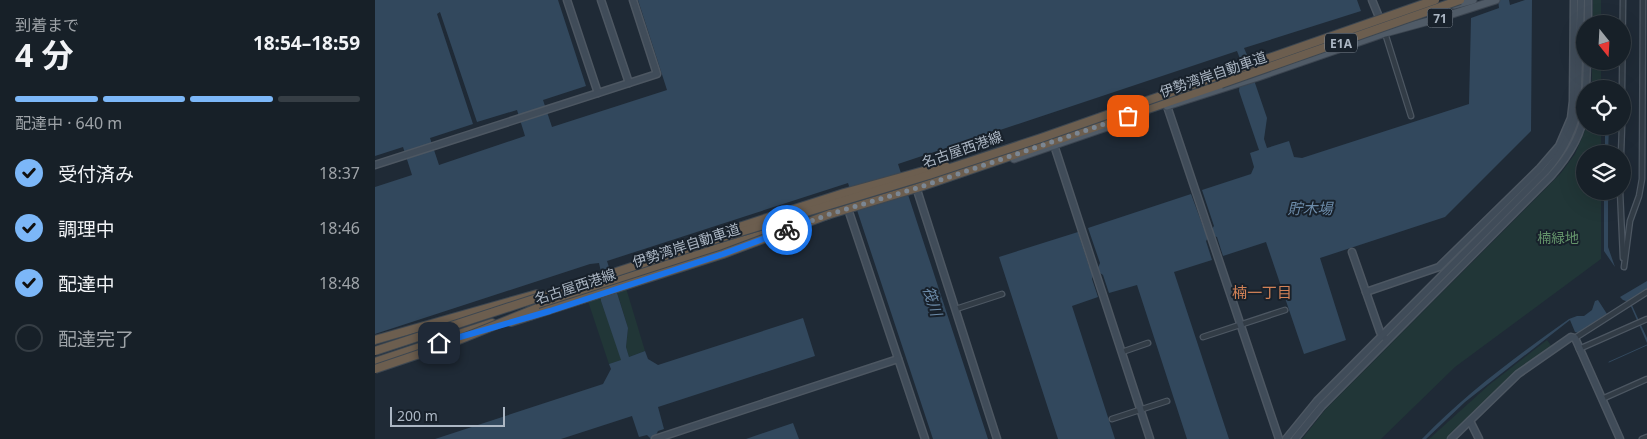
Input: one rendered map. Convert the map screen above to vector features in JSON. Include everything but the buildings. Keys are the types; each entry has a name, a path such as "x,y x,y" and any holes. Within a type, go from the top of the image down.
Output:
{"highway":[{"name":"伊勢湾岸自動車道","path":"375,352 717,239 929,175 1041,138 1435,0"},
{"name":"伊勢湾岸自動車道","path":"375,362 690,256 917,188 1460,0"},
{"path":"375,340 620,272 663,252 730,228 844,193 1041,138"},
{"path":"479,330 530,316 723,254 830,214"},
{"path":"375,369 446,345 535,309"}],"main road":[{"name":"名古屋西港線","path":"375,352 845,199 914,179 1254,62 1381,23 1473,0"},
{"name":"名古屋西港線","path":"375,362 1054,146 1385,33 1495,0"}],"street":[{"path":"567,0 598,93"},
{"path":"601,0 629,83"},
{"path":"375,165 657,74 633,0"},
{"path":"1372,0 1385,33 1411,116"},
{"path":"1367,292 1439,267 1540,168 1559,146 1571,118 1573,101 1574,0"},
{"path":"1295,439 1384,337 1546,171 1563,149 1573,127 1578,106 1581,0"},
{"path":"1587,15 1588,0"},
{"path":"1622,80 1623,0"},
{"path":"1620,200 1624,267 1630,221 1639,196 1642,179 1643,0"},
{"path":"1167,106 1279,439"},
{"path":"1286,439 1317,401 1557,170 1569,153 1577,135"},
{"path":"1054,146 1150,439"},
{"path":"917,190 997,439"},
{"path":"849,212 925,439"},
{"path":"1352,252 1384,337"},
{"path":"1451,439 1518,374 1571,337 1575,338 1647,292"},
{"path":"955,309 1002,294"},
{"path":"1203,337 1285,310"},
{"path":"1579,349 1647,319"},
{"path":"1575,338 1620,439"},
{"path":"1122,352 1148,344"},
{"path":"655,439 898,359"},
{"path":"1602,398 1647,378"},
{"path":"1112,419 1167,401"},
{"path":"1470,421 1479,439"},
{"path":"1642,439 1647,437"}],"green space":[{"path":"1593,0 1601,0 1601,15 1592,15"},
{"path":"1592,70 1601,70 1601,80 1592,80"},
{"name":"楠緑地","path":"1583,135 1601,135 1601,145 1579,145"},
{"name":"楠緑地","path":"1576,152 1576,200 1601,200 1601,259 1455,367 1381,439 1302,439 1325,410 1561,173"},
{"path":"626,288 645,351 629,357 626,347 628,328 617,292"},
{"path":"601,296 601,301 622,360 609,364 588,301"},
{"path":"1547,340 1552,347 1517,370 1447,439 1429,439 1489,385"}],"water":[{"path":"375,0 558,0 586,86 543,100 552,127 667,90 638,0 1357,0 1361,11 1244,48 1267,118 1264,139 1267,148 1289,141 1294,157 1302,158 1469,104 1471,18 1499,8 1498,0 1509,0 1510,5 1525,0 1532,0 1531,131 1445,217 1320,258 1346,340 1304,354 1266,242 1223,256 1217,237 1214,236 1206,241 1212,260 1174,272 1229,439 1187,439 1137,285 1109,293 1103,275 1100,273 1093,275 1092,279 1098,297 1072,306 1115,439 1058,439 999,257 1078,232 1089,266 1094,269 1098,268 1100,263 1088,228 1191,194 1204,229 1207,231 1212,229 1214,226 1202,190 1251,174 1254,167 1250,153 1259,150 1239,91 1242,64 1237,51 898,164 988,439 933,439 848,183 607,261 628,328 626,347 629,357 645,351 648,359 658,365 803,318 815,356 658,407 664,429 658,431 656,435 658,439 651,439 647,435 639,437 632,416 561,439 435,439 603,384 611,369 609,364 621,360 601,301 601,272 599,263 590,264 375,334 375,187 412,175 403,147 375,156","holes":["440,12 477,122 517,110 525,136 439,165 430,138 473,124 437,14"]},
{"path":"1605,135 1609,135 1608,145 1605,145"},
{"path":"1604,200 1608,200 1608,247 1615,267 1604,251"},
{"path":"1647,281 1647,289 1630,301 1647,338 1647,343 1629,302 1620,297"},
{"path":"1598,300 1607,314 1578,333 1575,332 1570,320 1465,402 1426,439 1422,439 1456,406 1493,375 1569,319 1584,316 1592,310 1595,301"},
{"path":"793,423 799,439 746,439"}],"waterway":[{"path":"1609,362 1647,345"}],"way so far":[{"path":"787,230 830,214 917,188 1128,116"}],"district":[{"name":"楠一丁目","path":"1262,292"}],"route":[{"path":"439,343 550,311 723,254 787,230"}],"water label":[{"name":"貯木場","path":"1310,208"},
{"name":"筏川","path":"933,301"}]}
